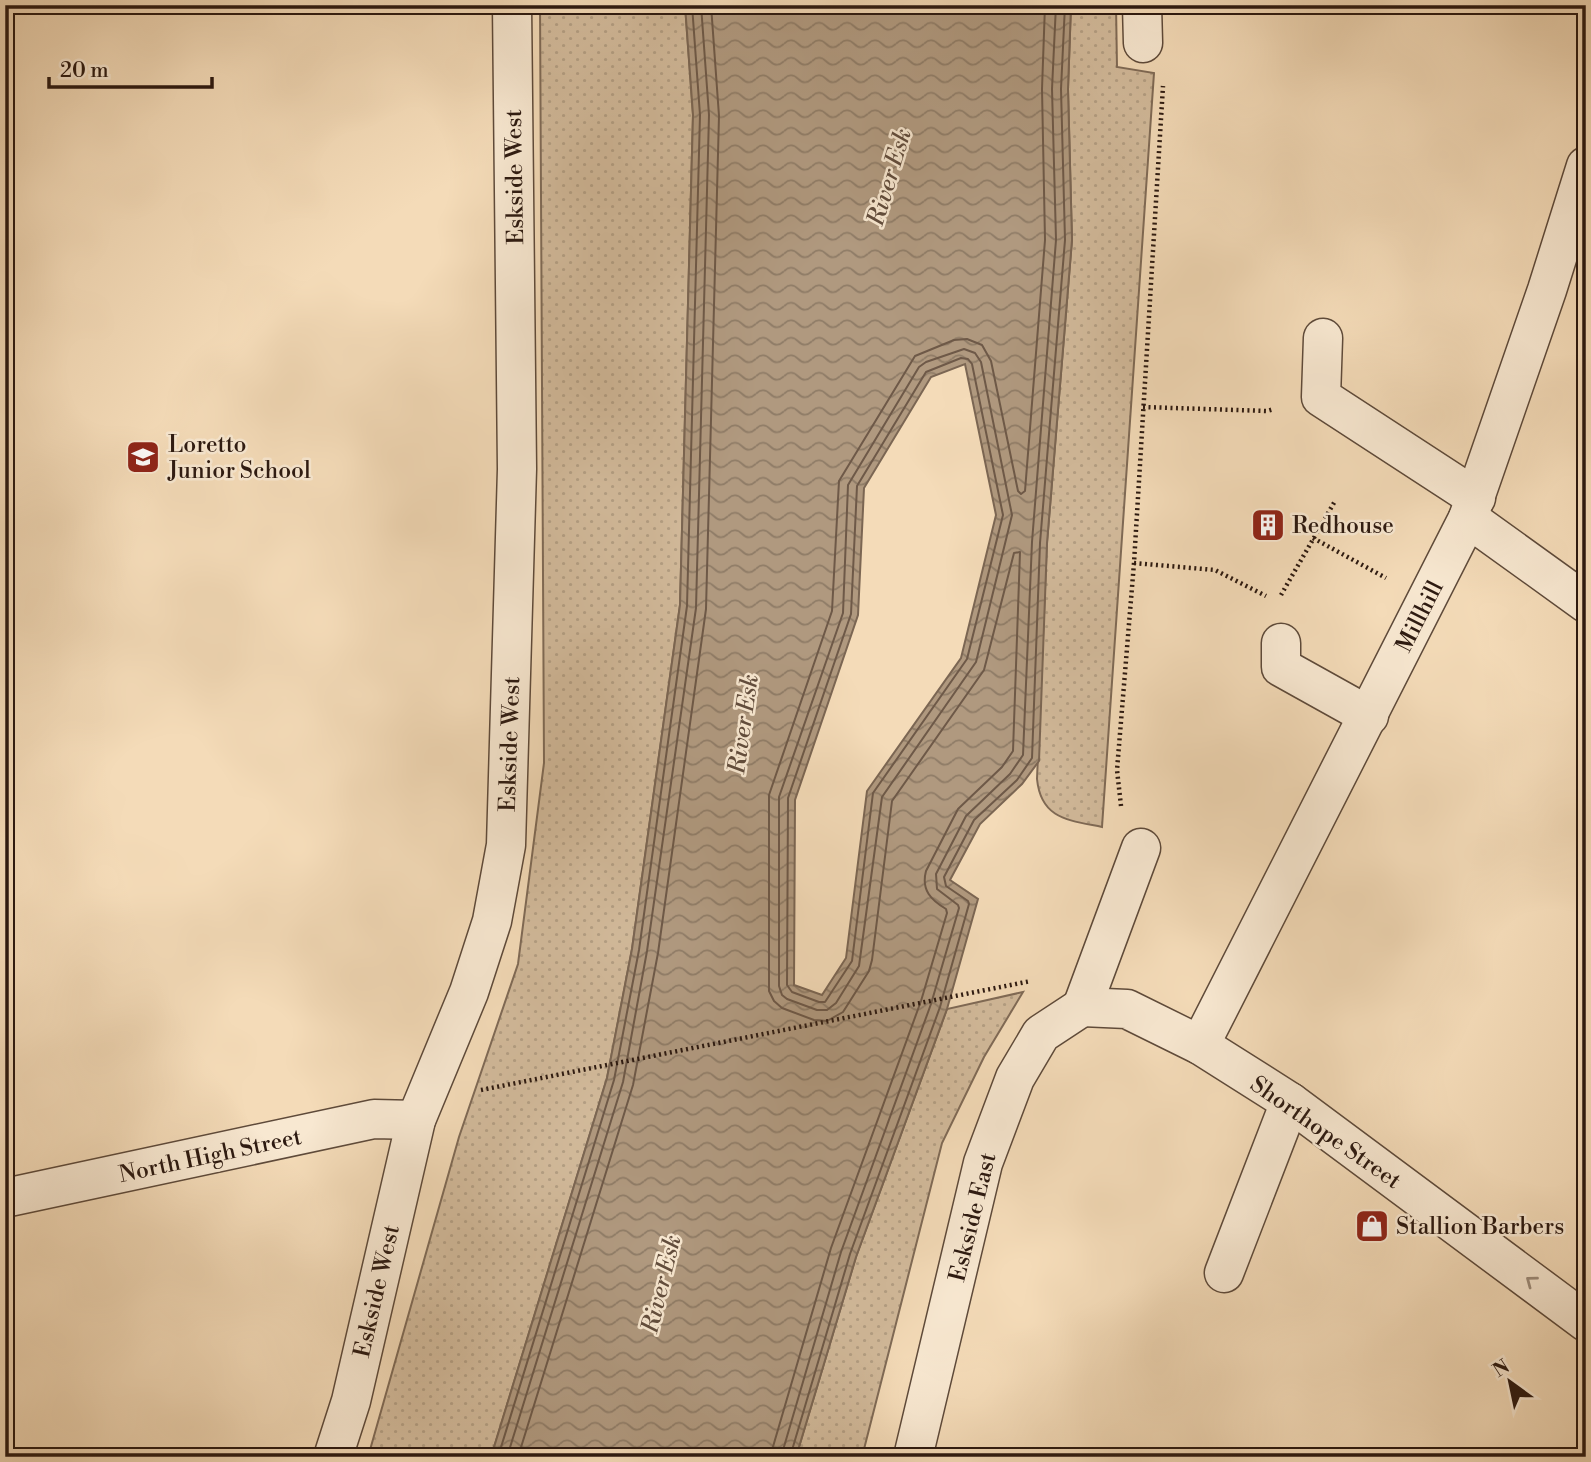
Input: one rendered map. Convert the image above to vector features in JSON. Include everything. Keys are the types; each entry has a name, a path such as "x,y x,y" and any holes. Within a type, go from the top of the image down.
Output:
{"street":[{"name":"Eskside West","path":"333,1457 351,1401 416,1120 472,980 492,921 506,845 517,469 512,5"},
{"path":"1142,5 1143,43"},
{"name":"Millhill","path":"1200,1045 1369,716 1472,508 1586,166"},
{"path":"1323,338 1321,397 1472,508 1586,603"},
{"path":"1281,643 1280,667 1369,716"},
{"path":"1082,1007 1141,848"},
{"name":"Shorthope Street","path":"1082,1007 1127,1009 1200,1045 1290,1102 1586,1322"},
{"name":"Eskside East","path":"913,1457 984,1163 1015,1078 1041,1034 1082,1007"},
{"path":"1224,1273 1290,1102"},
{"name":"North High Street","path":"5,1198 374,1119 416,1120"}],"path":[{"path":"1141,848 1122,810 1117,770 1134,564 1165,59 1143,43"},
{"path":"1143,407 1267,411 1321,397"},
{"path":"1281,643 1278,602 1335,500"},
{"path":"1313,538 1427,600"},
{"path":"1134,564 1215,570 1278,602"},
{"path":"493,1089 976,993"}],"shaded area":[{"path":"540,5 685,5 693,115 680,605 632,949 607,1078 491,1457 368,1457 459,1137 518,964 544,763"},
{"path":"1071,5 1116,5 1117,67 1154,73 1102,827 1068,819 1050,810 1044,802 1037,779 1047,543 1072,240 1068,89"},
{"path":"1023,992 984,1057 942,1143 862,1457 796,1457 856,1257 947,1009"}],"water":[{"name":"River Esk","path":"685,5 1071,5 1068,89 1072,240 1047,543 1039,761 1022,784 980,824 950,880 978,899 947,1009 856,1257 796,1457 491,1457 607,1078 632,949 680,605 693,115","holes":["965,364 996,515 961,658 867,791 846,958 822,995 794,985 795,800 858,615 864,488 931,377"]}],"place":[{"name":"Loretto Junior School","path":"143,457"},
{"name":"Redhouse","path":"1268,525"},
{"name":"Stallion Barbers","path":"1372,1226"}]}
